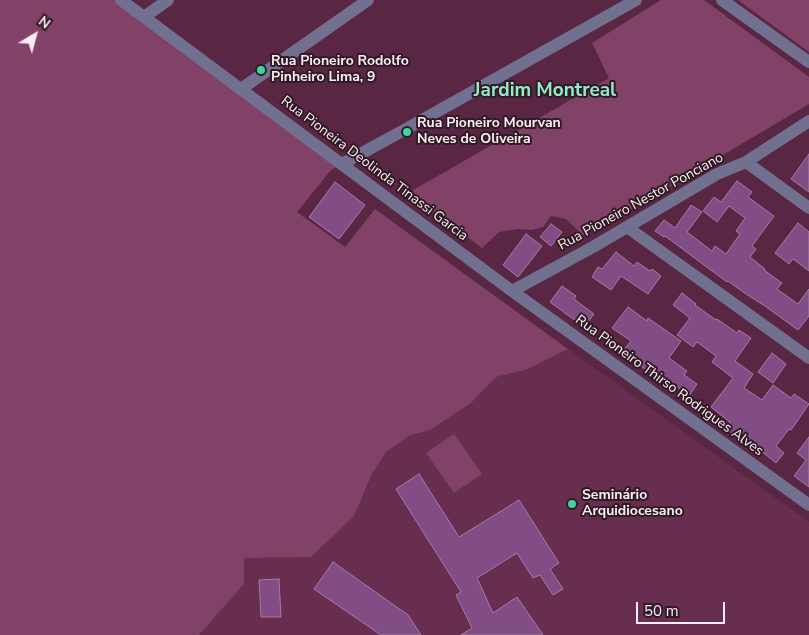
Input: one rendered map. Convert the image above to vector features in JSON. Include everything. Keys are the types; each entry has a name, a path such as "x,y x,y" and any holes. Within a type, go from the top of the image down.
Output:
{"street":[{"name":"Rua Pioneira Deolinda Tinassi Garcia","path":"121,0 512,291"},
{"path":"144,17 168,0"},
{"path":"240,88 368,0"},
{"path":"342,164 636,0"},
{"path":"722,0 809,62"},
{"name":"Rua Pioneiro Nestor Ponciano","path":"512,291 717,174 746,162 809,121"},
{"path":"746,162 809,208"},
{"path":"627,227 809,358"},
{"name":"Rua Pioneiro Thirso Rodrigues Alves","path":"512,291 809,505"}],"shaded area":[{"path":"0,0 123,0 342,164 331,170 297,212 345,247 375,209 568,349 528,369 496,377 471,403 430,430 409,436 386,452 372,474 354,516 311,557 244,558 244,584 199,635 0,635"},
{"path":"661,0 704,0 809,77 809,104 620,216 583,235 566,219 551,216 543,227 532,230 518,229 499,232 482,248 408,193 609,78 592,43"},
{"path":"738,0 809,0 809,52"},
{"name":"Seminário Arquidiocesano","path":"568,349 809,522 809,635 199,635 243,584 244,558 311,557 365,492 372,474 386,452 409,436 430,430 471,403 496,377 528,369"},
{"path":"454,434 482,474 454,493 426,453"}],"building":[{"path":"809,154 809,192 791,179"},
{"path":"737,181 752,192 748,197 774,216 752,246 756,249 750,257 782,283 777,289 798,304 809,289 809,316 798,330 727,282 665,236 655,231 664,220 675,228 691,205 702,212 687,232 712,251 715,246 726,254 740,234 736,231 745,218 729,206 717,222 703,211 714,197 721,202"},
{"path":"335,182 365,205 339,239 309,217"},
{"path":"798,223 809,232 809,271 793,259 789,264 775,253"},
{"path":"551,224 562,232 551,246 540,237"},
{"path":"526,234 542,246 518,277 503,265"},
{"path":"616,252 634,266 637,262 650,271 652,269 661,276 648,294 621,276 611,290 592,277 598,267 602,269"},
{"path":"562,286 576,296 574,299 594,314 584,327 550,302"},
{"path":"682,293 716,320 737,333 739,330 751,338 735,361 753,374 744,388 762,400 773,385 791,398 794,394 809,404 791,430 789,429 776,446 784,453 776,463 739,432 736,436 725,428 730,422 711,407 733,378 712,362 716,356 697,342 693,347 677,335 690,318 673,305"},
{"path":"628,307 647,321 648,318 681,341 669,358 687,371 684,375 697,384 689,396 676,386 673,390 622,352 631,341 612,328"},
{"path":"772,353 786,364 773,383 758,372"},
{"path":"809,437 809,487 794,476 806,460 797,453"},
{"path":"419,474 459,537 519,500 559,563 550,569 563,589 553,595 540,575 533,578 517,553 477,578 493,613 517,597 543,635 461,635 472,628 456,595 461,592 396,489"},
{"path":"333,562 408,615 421,635 381,635 314,589"},
{"path":"279,579 281,617 261,617 259,580"}],"place":[{"name":"Rua Pioneiro Rodolfo Pinheiro Lima, 9","path":"261,70"},
{"name":"Rua Pioneiro Mourvan Neves de Oliveira","path":"407,132"},
{"name":"Seminário Arquidiocesano","path":"572,504"}],"district":[{"name":"Jardim Montreal","path":"545,91"}]}
